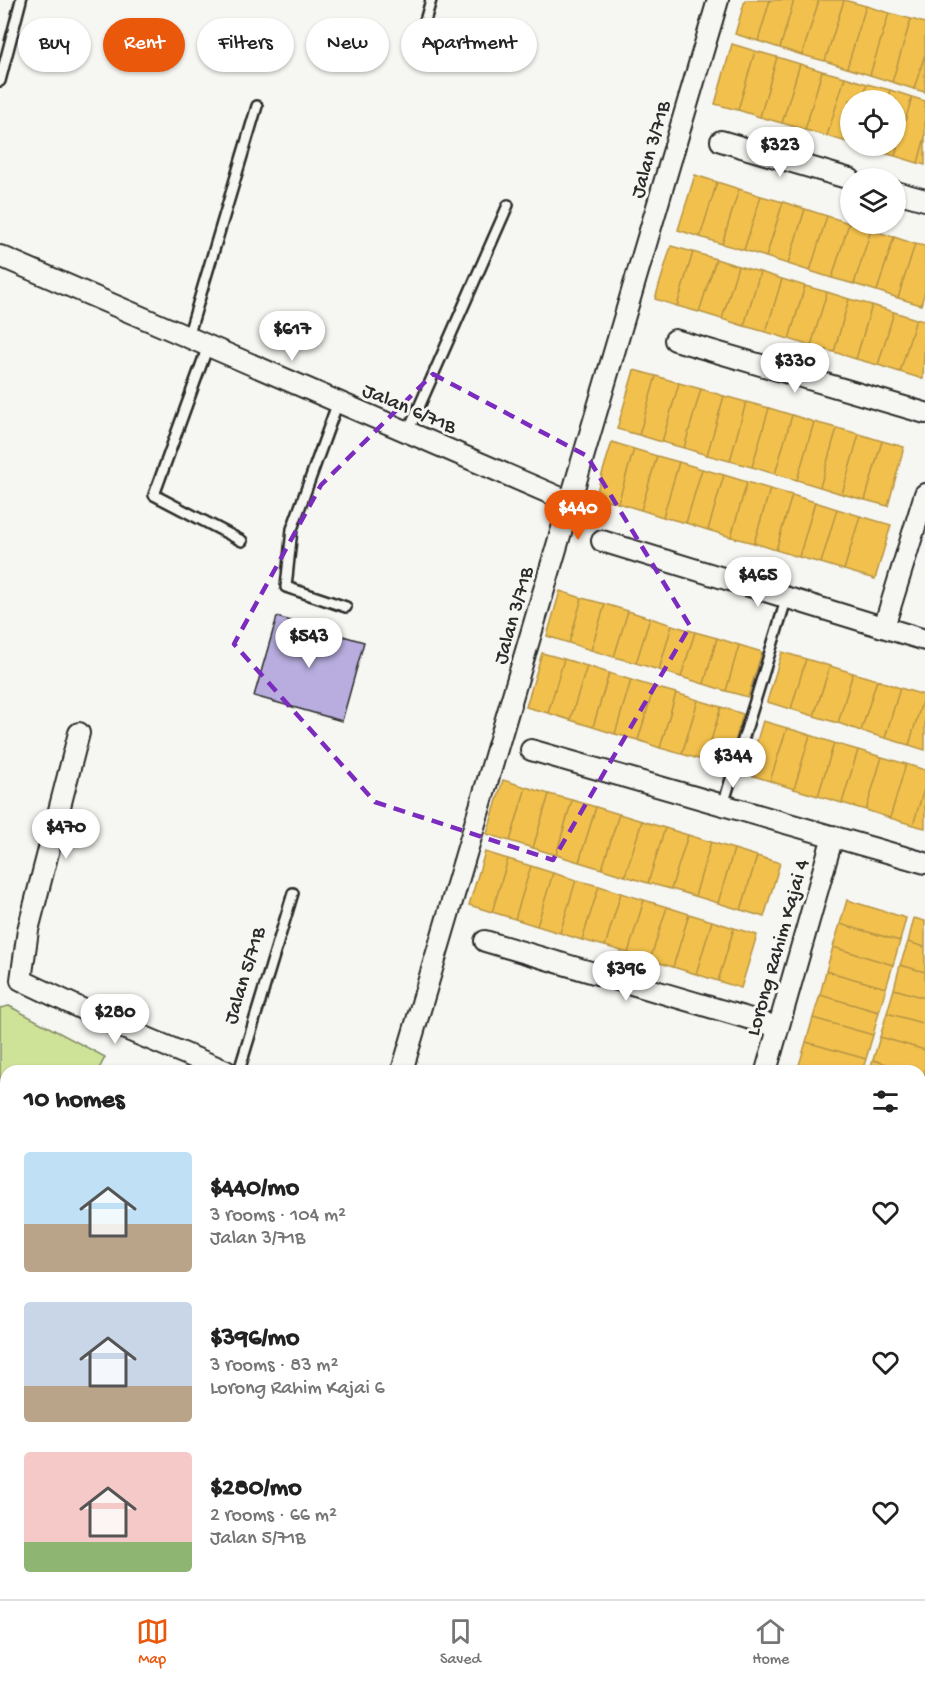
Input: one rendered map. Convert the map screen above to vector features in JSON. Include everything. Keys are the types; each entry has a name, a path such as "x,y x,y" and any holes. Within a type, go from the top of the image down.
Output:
{"street":[{"name":"Jalan 3/71B","path":"404,1065 718,0"},
{"path":"721,141 840,176"},
{"path":"906,195 925,200"},
{"name":"Jalan 6/71B","path":"0,256 570,501"},
{"path":"675,340 925,413"},
{"path":"884,627 925,494"},
{"path":"602,541 925,639"},
{"path":"79,733 28,930 21,980 116,1025 212,1065"},
{"path":"531,750 925,863"},
{"name":"Lorong Rahim Kajai 4","path":"768,1065 833,836"},
{"path":"485,941 778,1027"}],"lane":[{"path":"0,81 21,0"},
{"path":"426,18 431,0"},
{"path":"188,337 257,106"},
{"path":"408,432 508,205"},
{"path":"208,346 154,495 242,541"},
{"path":"338,402 292,529 286,587 346,607"},
{"path":"723,805 787,597"},
{"name":"Jalan 5/71B","path":"241,1065 293,893"}],"highlighted area":[{"path":"433,374 587,456 690,626 553,860 375,802 234,644 321,485"}],"green space":[{"path":"9,1006 105,1057 101,1065 0,1065 0,1008"}],"building: Homes":[{"path":"745,0 770,0 758,41 735,34"},
{"path":"770,0 794,0 780,48 758,41"},
{"path":"794,0 819,0 802,55 780,48"},
{"path":"819,0 844,0 825,61 802,55"},
{"path":"844,0 866,6 847,68 825,61"},
{"path":"866,6 889,13 870,75 847,68"},
{"path":"889,13 911,19 892,82 870,75"},
{"path":"911,19 925,23 925,54 914,89 892,82"},
{"path":"732,44 755,51 738,110 715,104"},
{"path":"755,51 777,57 760,117 738,110"},
{"path":"925,54 925,92 914,89"},
{"path":"777,57 800,64 782,123 760,117"},
{"path":"800,64 822,71 805,130 782,123"},
{"path":"822,71 845,77 827,136 805,130"},
{"path":"845,77 867,84 865,90 841,90"},
{"path":"867,84 890,90 865,90"},
{"path":"840,93 840,140 827,136"},
{"path":"906,95 912,97 906,118"},
{"path":"912,97 925,101 925,137 918,163 895,156 906,156 906,118"},
{"path":"925,137 925,165 918,163"},
{"path":"695,175 717,182 700,237 678,230"},
{"path":"717,182 739,189 722,244 700,237"},
{"path":"739,189 761,196 744,250 722,244"},
{"path":"761,196 783,202 766,257 744,250"},
{"path":"783,202 805,209 788,264 766,257"},
{"path":"805,209 827,216 810,271 788,264"},
{"path":"827,216 840,220 840,234 846,234 832,278 810,271"},
{"path":"846,234 870,234 854,284 832,278"},
{"path":"870,234 894,237 877,291 854,284"},
{"path":"894,237 915,244 898,298 877,291"},
{"path":"915,244 925,246 925,291 921,305 898,298"},
{"path":"671,246 693,252 677,306 655,299"},
{"path":"693,252 716,259 699,312 677,306"},
{"path":"716,259 738,266 722,319 699,312"},
{"path":"738,266 760,272 744,326 722,319"},
{"path":"760,272 782,279 766,332 744,326"},
{"path":"782,279 805,286 789,339 766,332"},
{"path":"805,286 827,292 811,346 789,339"},
{"path":"827,292 849,299 834,352 811,346"},
{"path":"849,299 872,305 856,359 834,352"},
{"path":"872,305 894,312 878,365 856,359"},
{"path":"894,312 916,319 900,372 878,365"},
{"path":"916,319 925,321 923,379 900,372"},
{"path":"634,370 656,376 639,435 617,429"},
{"path":"656,376 679,383 662,442 639,435"},
{"path":"679,383 701,389 684,448 662,442"},
{"path":"701,389 724,396 707,455 684,448"},
{"path":"724,396 746,402 730,461 707,455"},
{"path":"746,402 769,408 752,467 730,461"},
{"path":"769,408 792,415 775,474 752,467"},
{"path":"792,415 814,422 797,480 775,474"},
{"path":"814,422 837,428 820,487 797,480"},
{"path":"837,428 859,434 842,494 820,487"},
{"path":"859,434 882,441 865,500 842,494"},
{"path":"882,441 904,447 888,506 865,500"},
{"path":"612,442 634,449 618,503 595,497"},
{"path":"634,449 657,456 641,510 618,503"},
{"path":"657,456 679,462 663,517 641,510"},
{"path":"679,462 702,469 686,523 663,517"},
{"path":"702,469 724,475 708,530 686,523"},
{"path":"724,475 747,482 731,537 708,530"},
{"path":"747,482 770,489 754,543 731,537"},
{"path":"770,489 792,495 776,550 754,543"},
{"path":"792,495 815,502 799,557 776,550"},
{"path":"815,502 837,509 821,563 799,557"},
{"path":"837,509 860,516 844,570 821,563"},
{"path":"860,516 891,525 875,579 844,570"},
{"path":"560,591 582,598 569,643 547,636"},
{"path":"582,598 605,604 591,650 569,643"},
{"path":"605,604 628,611 614,657 591,650"},
{"path":"628,611 650,618 636,663 614,657"},
{"path":"650,618 672,625 659,670 636,663"},
{"path":"672,625 695,632 681,677 659,670"},
{"path":"695,632 717,638 704,684 681,677"},
{"path":"717,638 739,645 726,691 704,684"},
{"path":"739,645 762,652 748,697 726,691"},
{"path":"782,652 806,659 791,709 767,702"},
{"path":"542,653 564,659 548,713 526,707"},
{"path":"564,659 587,666 570,720 548,713"},
{"path":"806,659 830,666 814,716 791,709"},
{"path":"587,666 609,673 593,727 570,720"},
{"path":"830,666 853,673 838,723 814,716"},
{"path":"609,673 631,680 615,734 593,727"},
{"path":"853,673 877,680 861,731 838,723"},
{"path":"631,680 654,687 638,740 615,734"},
{"path":"877,680 900,688 885,738 861,731"},
{"path":"654,687 676,693 660,748 638,740"},
{"path":"900,688 924,695 909,745 885,738"},
{"path":"676,693 698,700 682,754 660,748"},
{"path":"925,695 925,750 909,745"},
{"path":"698,700 721,707 705,761 682,754"},
{"path":"721,707 743,714 727,768 705,761"},
{"path":"763,721 787,728 770,781 747,774"},
{"path":"787,728 810,735 794,789 770,781"},
{"path":"810,735 834,743 818,796 794,789"},
{"path":"834,743 858,750 842,803 818,796"},
{"path":"858,750 882,757 866,810 842,803"},
{"path":"882,757 906,764 890,818 866,810"},
{"path":"906,764 925,770 925,786 913,825 890,818"},
{"path":"503,780 526,787 510,841 487,834"},
{"path":"925,786 925,828 913,825"},
{"path":"526,787 549,794 533,848 510,841"},
{"path":"549,794 572,800 556,855 533,848"},
{"path":"572,800 596,807 579,862 556,855"},
{"path":"596,807 619,814 602,869 579,862"},
{"path":"619,814 642,821 625,876 602,869"},
{"path":"642,821 665,828 648,883 625,876"},
{"path":"665,828 688,835 671,889 648,883"},
{"path":"688,835 711,842 695,896 671,889"},
{"path":"711,842 734,849 718,903 695,896"},
{"path":"734,849 757,856 741,910 718,903"},
{"path":"485,852 508,859 492,912 469,905"},
{"path":"757,856 780,863 764,917 741,910"},
{"path":"508,859 531,866 515,919 492,912"},
{"path":"531,866 553,873 537,926 515,919"},
{"path":"553,873 576,880 560,933 537,926"},
{"path":"576,880 599,886 582,940 560,933"},
{"path":"599,886 621,893 605,946 582,940"},
{"path":"621,893 644,900 628,953 605,946"},
{"path":"644,900 667,907 650,960 628,953"},
{"path":"847,900 906,918 900,941 840,924"},
{"path":"667,907 689,914 673,967 650,960"},
{"path":"689,914 712,921 696,974 673,967"},
{"path":"914,918 925,921 925,947 908,942"},
{"path":"712,921 734,928 718,981 696,974"},
{"path":"840,924 900,941 893,965 833,947"},
{"path":"734,928 757,935 741,988 718,981"},
{"path":"908,942 925,947 925,972 900,965"},
{"path":"833,947 893,965 886,988 826,971"},
{"path":"900,965 925,972 925,998 894,989"},
{"path":"826,971 886,988 879,1012 820,995"},
{"path":"894,989 925,998 925,1024 887,1013"},
{"path":"820,995 879,1012 873,1035 813,1018"},
{"path":"887,1013 925,1024 925,1050 880,1037"},
{"path":"813,1018 873,1035 866,1059 806,1042"},
{"path":"880,1037 925,1050 925,1065 890,1065 873,1060"},
{"path":"806,1042 866,1059 864,1065 799,1065"},
{"path":"873,1060 890,1065 872,1065"}],"building: Other":[{"path":"277,617 364,642 342,721 254,696"}]}
